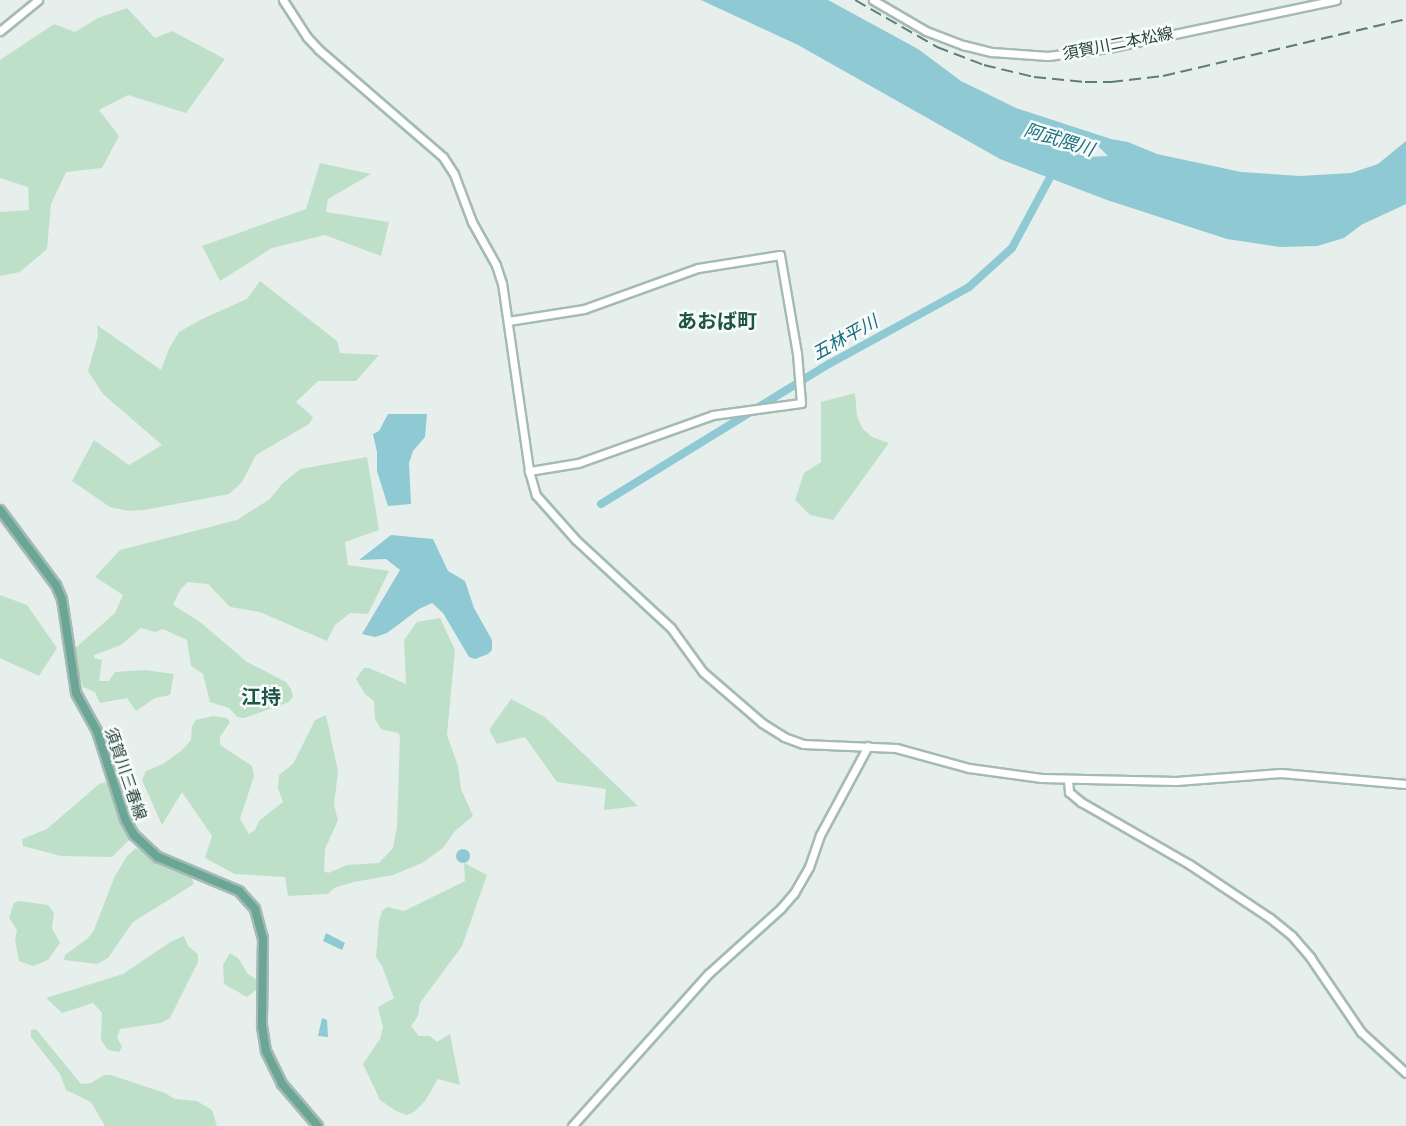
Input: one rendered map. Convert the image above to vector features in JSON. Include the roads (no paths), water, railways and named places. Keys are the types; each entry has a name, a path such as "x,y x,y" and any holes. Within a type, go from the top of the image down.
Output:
{"main road":[{"name":"須賀川三春線","path":"0,510 56,585 62,599 76,693 100,738 125,819 134,835 148,850 166,861 239,891 255,909 263,938 262,1026 266,1052 282,1084 318,1126"}],"street":[{"path":"0,32 38,0"},
{"path":"283,0 307,38 318,50 434,148 449,164 472,222 496,265 508,321 530,471 537,495 551,515 671,628 703,672 729,697 789,740 815,745 868,746 906,750 969,768 1068,780 1176,781 1281,773 1406,784"},
{"name":"須賀川二本松線","path":"873,0 926,31 963,45 992,52 1048,56 1108,48 1336,0"},
{"path":"508,321 584,309 698,268 780,255 796,353 801,403 713,416 579,463 530,471"},
{"path":"572,1126 708,974 781,908 794,893 809,867 820,835 868,746"},
{"path":"1068,780 1069,792 1081,802 1189,864 1270,918 1292,936 1310,957 1366,1038 1406,1073"}],"water":[{"name":"阿武隈川","path":"701,0 828,0 918,49 961,81 1016,108 1111,139 1128,142 1157,154 1241,172 1300,176 1351,173 1378,164 1406,141 1406,204 1361,225 1344,238 1317,246 1280,247 1227,239 1107,200 1000,159 798,45","holes":["1075,134 1098,146 1108,156 1089,157 1081,150 1078,143 1068,137"]},
{"path":"388,414 427,414 425,437 413,451 409,463 411,504 388,506 377,471 377,452 373,434 379,431"},
{"path":"391,535 433,539 448,571 465,581 474,608 492,640 492,650 488,654 475,659 469,657 443,613 432,603 419,609 387,633 375,637 362,634 400,570 386,559 359,560"},
{"path":"463,849 468,851 470,856 468,861 463,863 458,861 456,856 458,851"},
{"path":"326,933 345,943 342,950 323,941"},
{"path":"322,1018 327,1020 328,1037 318,1036"}],"waterway":[{"name":"五林平川","path":"601,504 829,364 969,287 1012,248 1053,172"}],"railway":[{"path":"855,0 937,47 984,65 1034,77 1085,82 1111,82 1163,76 1406,19"}],"district":[{"name":"あおば町","path":"717,321"},
{"name":"江持","path":"261,697"}]}
